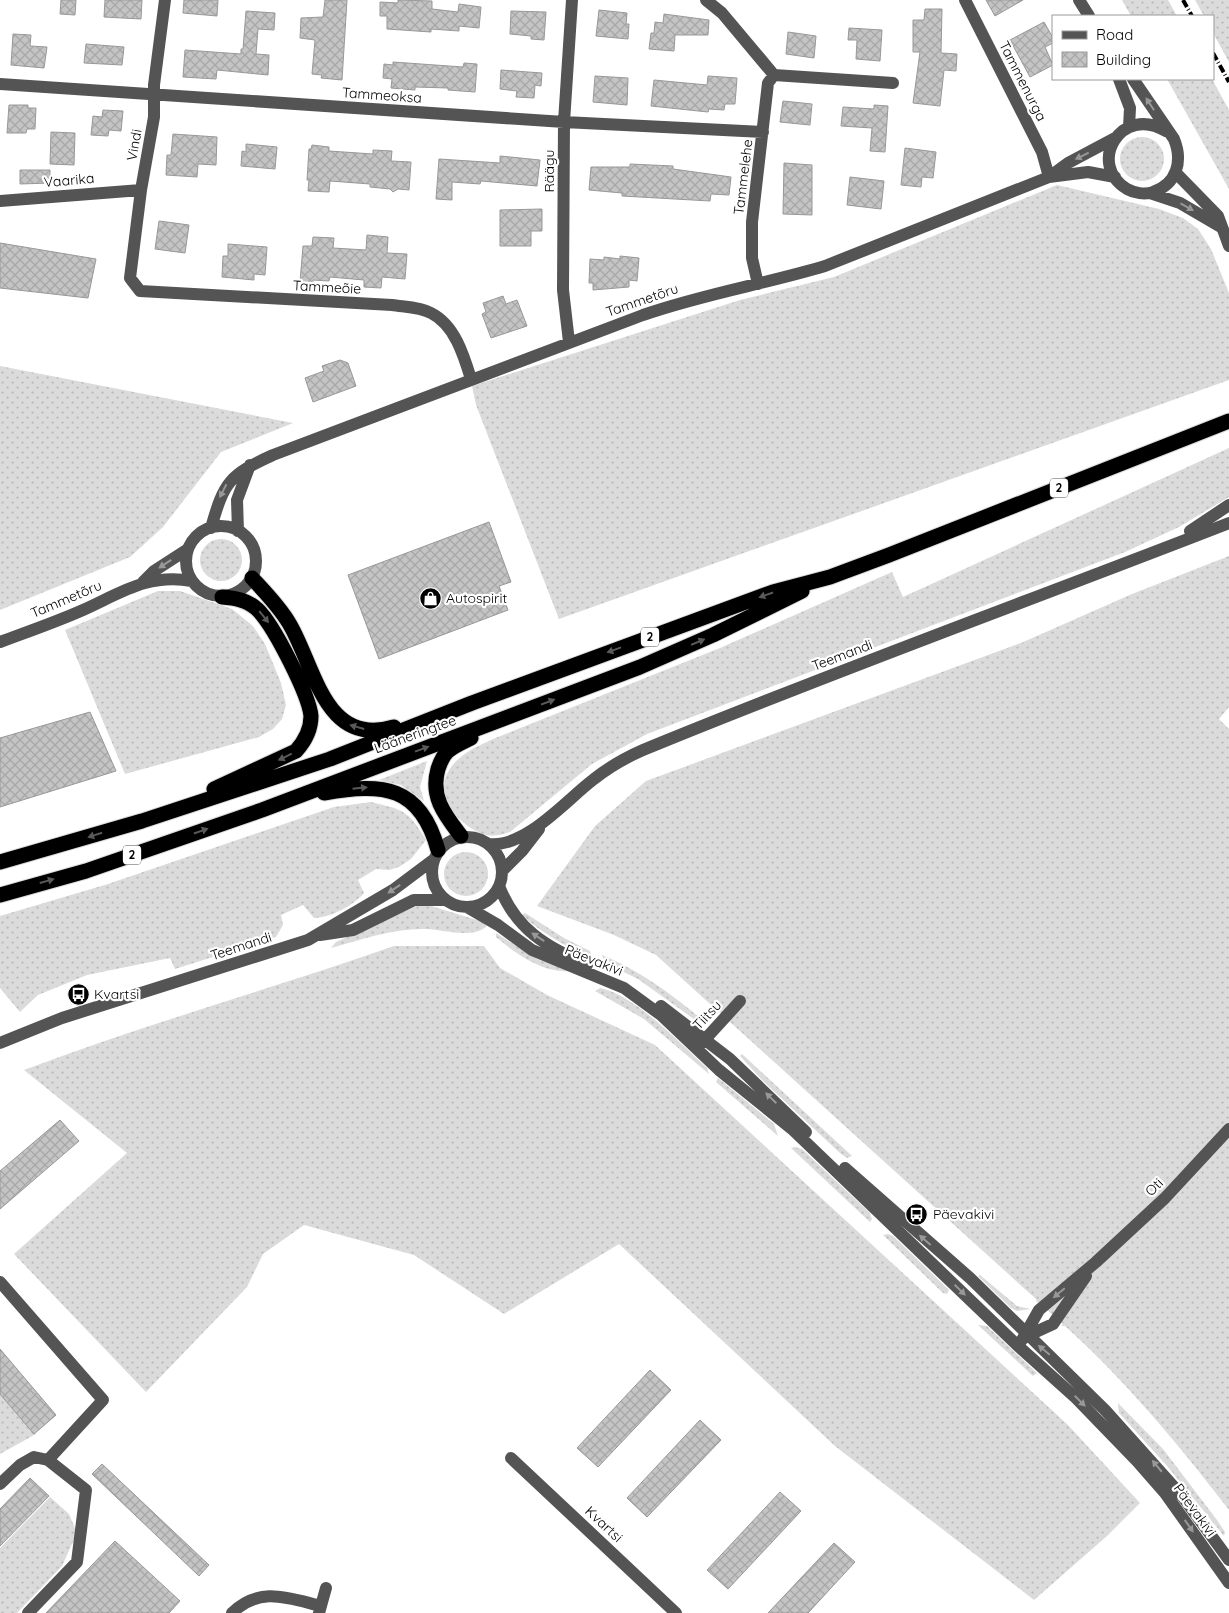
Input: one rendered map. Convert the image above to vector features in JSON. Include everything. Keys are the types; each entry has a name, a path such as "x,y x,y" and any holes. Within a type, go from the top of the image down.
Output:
{"highway":[{"name":"Lääneringtee","path":"0,862 142,821 330,759 773,592 830,577 889,555 1229,421"},
{"name":"Lääneringtee","path":"0,894 86,871 262,810 640,667 704,639 830,577"},
{"path":"252,578 290,624 330,708 344,722 356,728 385,730 472,704"},
{"path":"142,821 286,758 296,752 310,728 311,715 306,700 268,622 257,608 240,599 222,597"},
{"path":"461,836 443,812 435,794 435,779 440,762 447,752 502,719"},
{"path":"262,810 293,804 323,793 345,789 370,787 389,790 413,803 426,818 436,855"}],"street":[{"name":"Vindi","path":"140,291 130,278 141,190 154,117 154,94 165,0"},
{"name":"Räägu","path":"569,342 563,290 564,122 572,0"},
{"path":"706,0 722,12 774,75 893,84"},
{"name":"Tammenurga","path":"965,0 1042,152 1049,177"},
{"path":"1080,0 1088,15"},
{"name":"Tammelehe","path":"758,284 752,258 752,222 768,82 774,75"},
{"path":"1119,80 1130,108 1128,127"},
{"path":"1134,80 1166,131 1174,140 1178,150 1179,162 1176,173 1170,182 1150,193"},
{"name":"Tammeoksa","path":"0,84 564,122 763,132"},
{"path":"1166,131 1148,123 1128,127 1116,138 1109,157 1114,178 1130,191 1150,193 1180,204 1221,227"},
{"name":"Tammetõru","path":"1049,177 1068,163 1116,138"},
{"name":"Tammetõru","path":"211,528 220,497 228,482 250,465 471,379 683,301 758,284 828,264 1049,177 1088,172 1114,178"},
{"path":"1176,173 1218,216 1229,246"},
{"name":"Vaarika","path":"0,201 141,190"},
{"name":"Tammeõie","path":"140,291 392,306 422,310 437,317 450,330 460,345 471,379"},
{"path":"238,531 237,500 250,465"},
{"name":"Teemandi","path":"1162,548 1229,506"},
{"name":"Teemandi","path":"317,936 338,920 393,890 436,855 445,844 461,836 471,836 489,844 499,845 512,841 548,817 595,778 637,752 741,709 1229,523"},
{"path":"222,526 238,531 251,544 255,554 256,566 252,578 240,591 222,597 205,592 192,581 187,570 188,549 202,532 211,528 222,526"},
{"name":"Tammetõru","path":"143,582 154,571 188,549"},
{"name":"Tammetõru","path":"0,642 81,610 143,582 166,578 192,581"},
{"name":"Teemandi","path":"502,870 522,851 548,817"},
{"path":"467,907 478,906 489,900 499,886 502,870 501,860 489,844"},
{"path":"436,855 431,871 433,882 445,900"},
{"name":"Päevakivi","path":"499,886 513,915 529,932 562,953 641,990 700,1045"},
{"name":"Teemandi","path":"0,1043 62,1018 173,982 218,970 317,936 353,930 414,900 445,900 455,906 467,907"},
{"name":"Päevakivi","path":"467,907 498,925 532,950 624,988 700,1045 730,1059 848,1171 970,1278 1022,1340 1137,1460 1165,1493 1229,1583"},
{"name":"Tiitsu","path":"700,1045 740,1001"},
{"name":"Oti","path":"1022,1340 1039,1310 1096,1262 1165,1198 1229,1129"},
{"name":"Oti","path":"1022,1340 1052,1324 1096,1262"},
{"path":"0,1282 103,1400 48,1460"},
{"name":"Päevakivi","path":"1022,1340 1055,1360 1149,1457 1183,1497 1229,1560"},
{"path":"0,1484 20,1465 34,1457 48,1460 86,1490 77,1562 28,1613"},
{"name":"Kvartsi","path":"511,1458 676,1613"},
{"path":"232,1613 253,1597 276,1596 320,1610 326,1588"}],"shaded area":[{"path":"1122,0 1168,0 1176,15 1130,15"},
{"path":"1195,0 1229,0 1229,62 1214,35 1214,15 1203,15"},
{"path":"1168,80 1213,80 1229,110 1229,189"},
{"path":"1138,137 1146,137 1158,143 1164,159 1158,175 1146,181 1138,181 1126,175 1120,163 1120,155 1126,143"},
{"path":"1057,185 1159,209 1183,218 1198,229 1211,249 1229,293 1229,380 559,619 476,405 472,386 740,300 834,277"},
{"path":"0,366 293,423 221,452 163,527 130,557 0,610"},
{"path":"1229,448 1229,497 1179,527 1125,552 647,734 592,764 510,832 500,835 483,834 466,825 447,802 444,793 444,783 451,767 467,752 493,739 720,648 892,572 903,597"},
{"path":"225,539 233,542 239,548 242,560 239,572 233,578 217,581 209,578 203,572 200,556 203,548 209,542"},
{"path":"1229,556 1229,707 1219,719 1229,729 1229,1510 1151,1414 1088,1347 1065,1326 1061,1326 1063,1324 1037,1303 1036,1299 656,955 614,935 537,906 595,826 646,781 1021,643 1132,594"},
{"path":"158,591 180,591 232,609 253,626 265,644 281,683 286,705 282,719 273,729 259,737 125,774 65,630"},
{"path":"427,761 420,787 424,801 401,785 379,780"},
{"path":"371,802 391,807 404,813 426,840 411,859 399,867 389,870 376,869 358,880 364,893 342,910 328,916 314,918 303,905 281,915 283,925 276,937 175,969 170,958 87,975 38,995 20,1012 0,988 0,916 108,884 334,807"},
{"path":"466,852 478,856 484,862 488,874 484,886 478,892 466,896 454,892 448,886 444,874 448,862 454,856"},
{"path":"428,905 480,921 487,926 481,930 467,933 427,929 403,930 331,948 336,942 417,906"},
{"path":"525,913 564,938 590,951 594,960 548,935 522,915"},
{"path":"496,933 537,959 570,971 550,969 530,961 496,937"},
{"path":"394,946 484,946 500,968 547,995 655,1045 1068,1425 1140,1503 1107,1536 1034,1600 835,1446 619,1244 504,1314 414,1255 304,1225 263,1254 247,1287 146,1392 14,1254 127,1153 24,1070 116,1037"},
{"path":"602,955 630,968 655,984 704,1021 698,1022 638,979 605,963"},
{"path":"600,988 614,992 628,1000 656,1021 707,1068 709,1074 644,1019 595,991"},
{"path":"742,1054 852,1156 847,1158 840,1153 764,1082 740,1056"},
{"path":"718,1078 774,1124 778,1136 716,1082"},
{"path":"791,1148 802,1149 870,1213 872,1219 870,1222"},
{"path":"883,1235 893,1236 949,1290 947,1294 943,1293"},
{"path":"980,1275 1017,1306 1030,1309 1017,1311 1011,1308 978,1276"},
{"path":"978,1325 987,1326 1037,1373 1033,1376"},
{"path":"0,1393 36,1434 0,1454"},
{"path":"1118,1403 1163,1449 1217,1520 1225,1532 1224,1536 1168,1467 1119,1413"},
{"path":"50,1497 69,1514 77,1533 62,1566 17,1613 0,1613 0,1548"}],"building":[{"path":"61,0 76,0 75,15 60,14"},
{"path":"105,0 142,0 141,19 104,17"},
{"path":"184,0 218,0 217,16 183,13"},
{"path":"325,0 347,0 342,80 321,78 322,75 312,74 315,40 300,38 301,18 323,17"},
{"path":"398,0 432,1 432,9 458,12 459,4 481,7 479,28 459,26 459,31 431,29 431,32 387,29 387,16 380,16 380,2 398,3"},
{"path":"986,0 1023,0 995,16"},
{"path":"925,9 942,9 941,53 957,54 956,71 944,70 940,106 913,103 920,52 913,52 913,20 924,20"},
{"path":"599,10 627,13 626,24 629,24 628,39 596,36"},
{"path":"246,11 275,13 274,30 258,29 256,54 269,55 268,75 217,70 216,79 183,77 185,50 241,54"},
{"path":"511,11 546,12 544,40 531,39 531,36 510,34"},
{"path":"664,14 709,20 708,35 675,35 674,51 649,49 651,33 654,33 655,22 663,23"},
{"path":"1044,22 1052,36 1052,44 1045,47 1052,66 1030,77 1010,40"},
{"path":"849,28 882,30 880,61 856,59 857,40 848,40"},
{"path":"788,32 816,36 814,58 786,54"},
{"path":"13,34 31,35 30,46 47,47 44,68 11,65"},
{"path":"86,44 124,47 122,65 84,63"},
{"path":"393,62 463,67 464,63 477,64 475,92 448,90 448,88 415,87 415,90 391,88 392,79 383,78 384,64 393,65"},
{"path":"501,70 542,73 541,86 535,85 534,98 516,97 517,91 500,89"},
{"path":"595,76 628,78 627,105 593,102"},
{"path":"708,76 737,78 735,104 725,104 724,110 709,109 708,112 651,106 654,80 707,85"},
{"path":"783,101 812,104 810,125 780,122"},
{"path":"9,105 28,105 28,108 36,108 35,129 27,129 26,133 7,133"},
{"path":"874,105 888,106 885,152 870,151 872,128 841,126 843,107 874,109"},
{"path":"103,110 123,111 121,131 109,130 108,136 91,135 93,116 102,117"},
{"path":"51,132 75,133 74,165 50,164"},
{"path":"173,134 217,137 216,165 198,164 197,177 166,175 167,155 171,155"},
{"path":"246,144 277,147 275,169 241,166 242,151 246,152"},
{"path":"312,145 329,147 329,151 373,154 373,150 392,151 391,161 411,162 409,190 398,189 393,192 390,189 370,187 370,184 330,181 329,192 308,191 309,149 311,149"},
{"path":"905,148 936,152 933,178 922,177 921,187 901,185"},
{"path":"500,156 540,160 537,186 481,181 480,184 452,182 452,200 436,199 439,159 500,163"},
{"path":"784,163 812,165 812,215 783,214"},
{"path":"630,164 673,166 673,169 731,177 729,195 711,194 710,201 622,196 622,193 589,190 591,167 630,167"},
{"path":"20,170 50,170 50,183 20,184"},
{"path":"850,177 884,181 881,209 847,205"},
{"path":"542,209 542,231 531,231 531,246 500,246 500,210"},
{"path":"159,221 189,225 185,253 155,249"},
{"path":"367,235 388,237 387,253 407,254 405,279 382,277 381,288 364,287 364,280 330,277 329,281 313,280 313,283 300,282 303,246 312,246 313,237 334,238 333,248 366,250"},
{"path":"0,243 96,259 88,298 0,288"},
{"path":"228,244 267,247 265,275 254,274 254,280 222,277 223,256 228,256"},
{"path":"620,256 639,258 637,281 629,280 629,287 593,290 593,283 589,283 590,259 604,260 604,257 620,259"},
{"path":"503,296 506,304 517,300 527,326 491,338 482,314 486,312 483,303"},
{"path":"340,360 348,363 356,386 313,402 305,378 324,371 322,366"},
{"name":"Autospirit","path":"489,522 511,582 499,586 508,610 379,659 348,575"},
{"path":"90,712 116,771 0,807 0,738"},
{"path":"60,1120 79,1141 0,1209 0,1171"},
{"path":"0,1349 56,1415 34,1434 0,1394"},
{"path":"650,1370 671,1390 598,1467 577,1448"},
{"path":"700,1420 721,1440 647,1517 627,1498"},
{"path":"102,1464 209,1565 199,1576 92,1474"},
{"path":"30,1478 49,1496 0,1546 0,1509"},
{"path":"780,1492 801,1511 728,1589 707,1570"},
{"path":"115,1541 180,1601 169,1613 46,1613"},
{"path":"834,1543 855,1562 808,1613 768,1613"}],"railway":[{"path":"1183,0 1191,15"},
{"path":"1214,55 1229,82"}],"place":[{"name":"Autospirit","path":"430,598"},
{"name":"Kvartsi","path":"78,994"},
{"name":"Päevakivi","path":"917,1214"}]}
